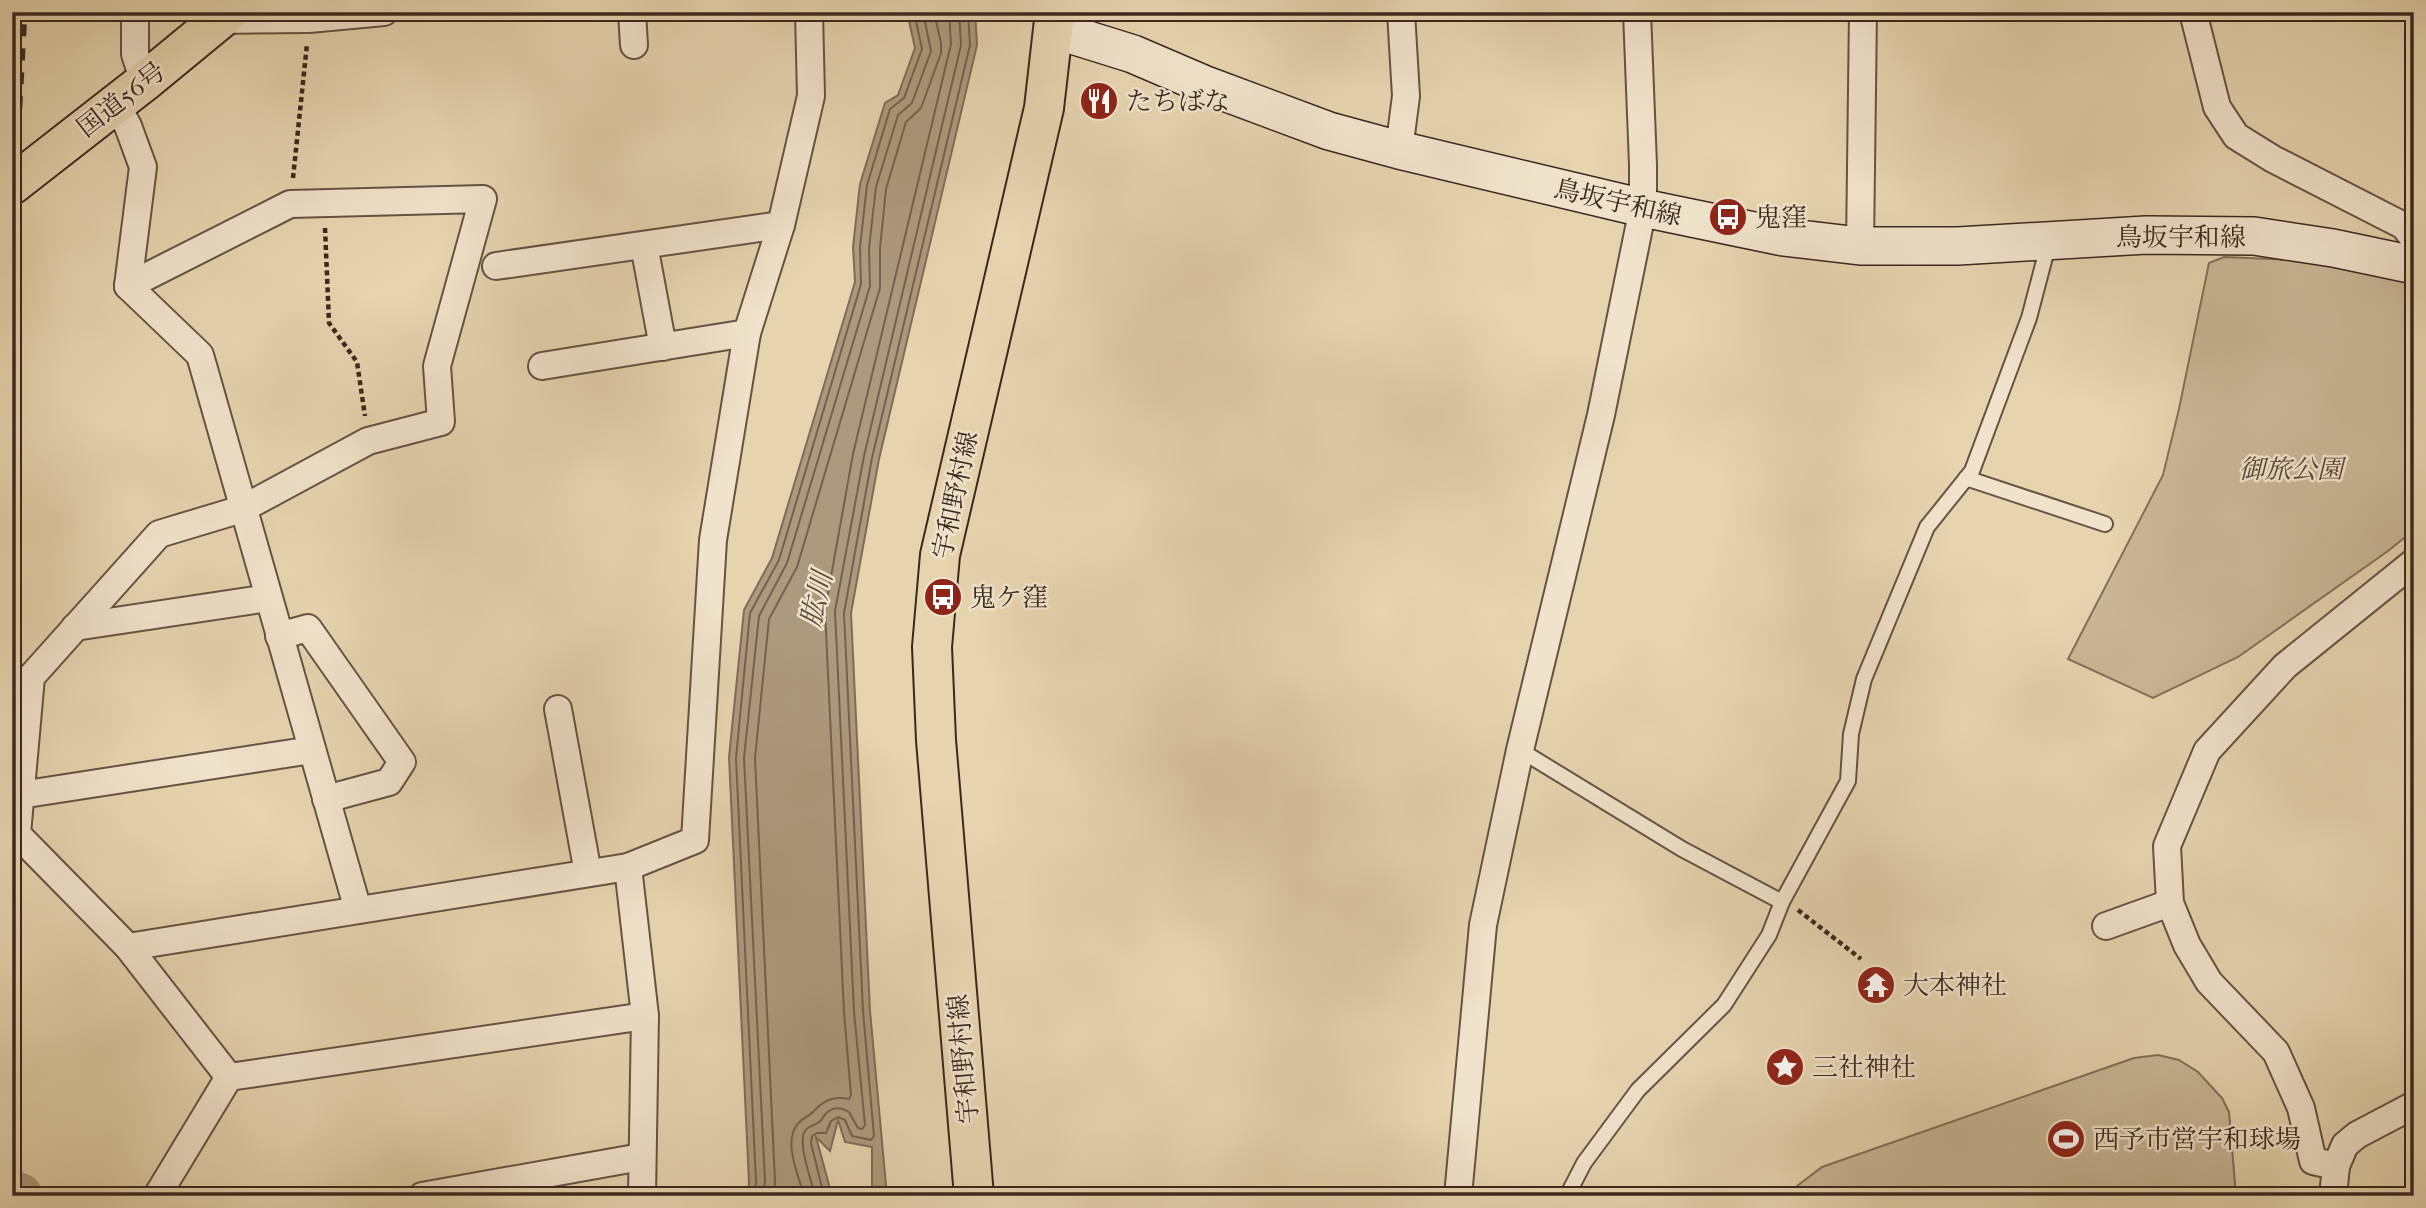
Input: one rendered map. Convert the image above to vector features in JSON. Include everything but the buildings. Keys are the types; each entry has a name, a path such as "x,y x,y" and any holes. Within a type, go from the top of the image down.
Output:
{"main road":[{"name":"国道56号","path":"12,185 225,16"},
{"name":"鳥坂宇和線","path":"1054,21 1203,84 1329,131 1643,208 1783,237 1860,246 1958,246 2146,235 2254,236 2333,248 2414,265"},
{"name":"宇和野村線","path":"974,1196 936,740 932,647 940,555 1044,108 1054,21"}],"street":[{"path":"128,286 143,167 128,126 135,54 135,12"},
{"path":"225,16 309,19 384,12"},
{"path":"632,12 634,45"},
{"path":"128,947 628,867 695,840 713,540 747,333 781,225 811,96 809,12"},
{"path":"1399,150 1406,96 1401,12"},
{"path":"1458,1196 1483,925 1520,750 1601,415 1643,208 1637,12"},
{"path":"1860,246 1863,12"},
{"path":"2193,12 2217,107 2236,136 2273,159 2404,226 2414,239"},
{"path":"128,286 290,204 483,200 437,366 441,422 368,441 242,509 159,534 31,677 17,834 128,947 229,1077"},
{"path":"496,266 781,225"},
{"path":"644,245 663,347"},
{"path":"128,286 200,355 358,910"},
{"path":"542,366 747,333"},
{"path":"2336,1166 2313,1161 2301,1108 2276,1052 2209,982 2187,945 2170,903 2167,846 2207,751 2285,666 2414,562"},
{"path":"75,627 268,598"},
{"path":"279,636 308,628 402,762 389,782 326,799"},
{"path":"558,709 588,873"},
{"path":"20,795 312,750"},
{"path":"628,867 645,1016 642,1196"},
{"path":"2106,926 2170,903"},
{"path":"229,1077 645,1016"},
{"path":"157,1196 229,1077"},
{"path":"2333,1196 2336,1166 2345,1145 2414,1105"},
{"path":"422,1196 641,1157"}],"lane":[{"path":"1567,1196 1584,1163 1638,1090 1724,1005 1769,935 1782,902 1848,781 1851,734 1864,679 1927,527 1972,471 2029,318 2050,240"},
{"path":"1966,478 2105,524"},
{"path":"1520,750 1682,849 1782,902"}],"path":[{"path":"290,204 301,120 309,19"},
{"path":"324,203 329,323 357,362 368,441"},
{"path":"1796,909 1861,959"}],"green space":[{"name":"御旅公園","path":"2224,257 2319,261 2414,277 2414,530 2238,657 2153,698 2068,659 2163,475 2209,263"},
{"name":"西予市営宇和球場","path":"2158,1055 2179,1060 2198,1072 2222,1098 2229,1112 2236,1196 1784,1196 1822,1167 2134,1058"}],"water":[{"name":"肱川","path":"907,12 975,12 977,45 879,459 851,613 870,1011 887,1196 872,1196 872,1147 845,1142 838,1120 830,1151 816,1137 832,1196 748,1196 729,757 744,610 772,558 855,282 853,247 860,184 885,103 898,95 915,48"}],"waterway":[{"path":"12,1194 19,1196"}],"railway":[{"path":"12,252 25,12"}],"place":[{"name":"たちばな","path":"1099,101"},
{"name":"鬼窪","path":"1728,217"},
{"name":"鬼ケ窪","path":"943,597"},
{"name":"大本神社","path":"1876,985"},
{"name":"三社神社","path":"1785,1067"},
{"name":"西予市営宇和球場","path":"2066,1139"}]}
